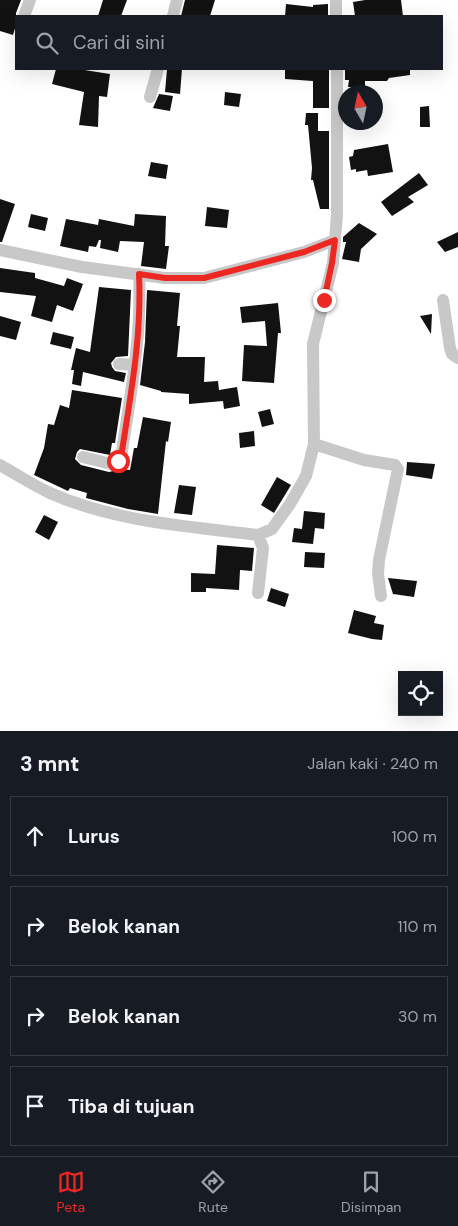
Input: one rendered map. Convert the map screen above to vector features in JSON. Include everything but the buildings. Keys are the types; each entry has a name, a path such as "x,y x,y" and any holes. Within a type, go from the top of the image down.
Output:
{"street":[{"path":"24,15 30,0"},
{"path":"173,15 177,0"},
{"path":"336,0 336,15"},
{"path":"150,97 158,70"},
{"path":"0,465 48,493 77,504 148,522 258,535 272,529 290,504 306,476 314,444 313,344 332,263 335,240 338,190 337,70"},
{"path":"0,250 82,267 165,278 204,278 304,252 335,240"},
{"path":"83,457 110,464 116,463 120,458 134,364 140,298 139,274"},
{"path":"443,300 450,348 452,354 458,358"},
{"path":"119,364 134,364"},
{"path":"314,444 364,460 395,465 398,469 378,574 381,596"},
{"path":"258,535 262,548 258,593"}],"route":[{"path":"118,461 122,451 137,349 140,298 139,274 165,278 204,278 304,252 335,240 324,300"}]}
